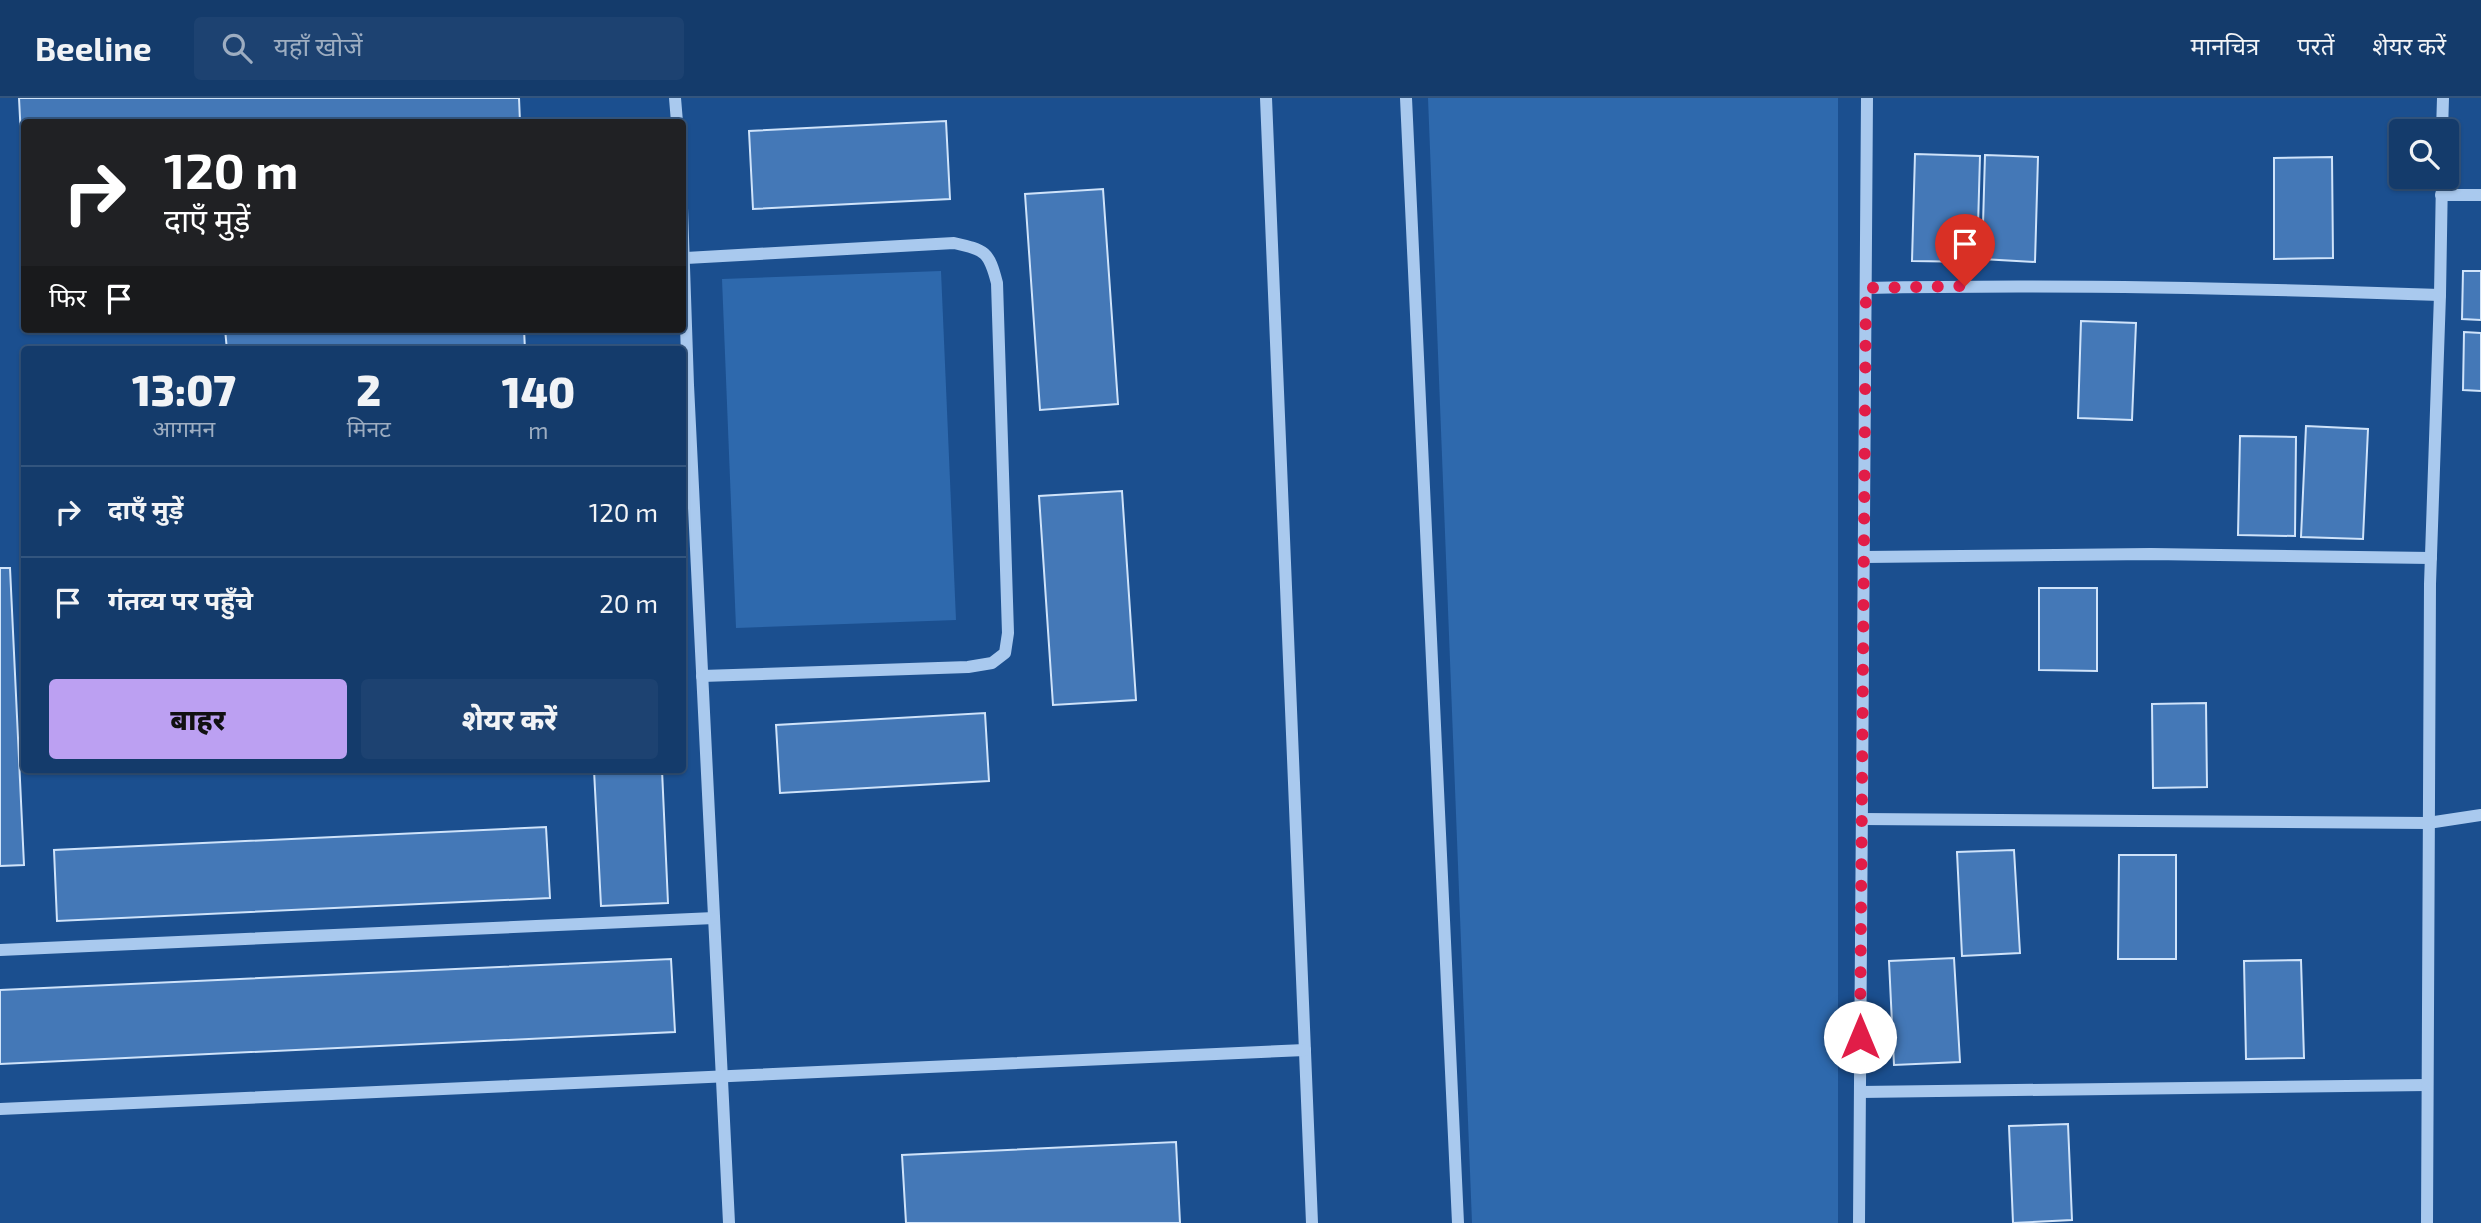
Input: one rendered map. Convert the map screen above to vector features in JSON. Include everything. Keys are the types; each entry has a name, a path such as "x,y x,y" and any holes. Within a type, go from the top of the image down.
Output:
{"street":[{"path":"675,98 677,119"},
{"path":"1266,98 1312,1223"},
{"path":"1406,98 1458,1223"},
{"path":"1859,1223 1867,98"},
{"path":"2442,119 2443,98"},
{"path":"2427,1223 2431,558 2441,189"},
{"path":"2441,195 2481,195"},
{"path":"686,258 954,243 978,248 991,260 998,283 1009,633 1005,653 992,663 968,667 702,676"},
{"path":"1866,288 1989,285 2440,295"},
{"path":"686,426 689,548 702,676 729,1223"},
{"path":"1864,557 2151,554 2431,558"},
{"path":"1862,819 2428,822 2481,815"},
{"path":"0,950 714,918"},
{"path":"0,1109 1305,1050"},
{"path":"1860,1092 2427,1085"}],"shaded area":[{"path":"1428,98 1838,98 1838,1223 1472,1223"},
{"path":"941,271 956,620 736,628 722,279"}],"building":[{"path":"19,98 519,98 520,119 21,119 21,137"},
{"path":"946,121 950,199 753,209 749,131"},
{"path":"1915,154 1980,156 1977,262 1912,261"},
{"path":"1985,155 2038,157 2035,262 1982,259"},
{"path":"2332,157 2333,258 2274,259 2274,158"},
{"path":"1103,189 1118,404 1040,410 1025,194"},
{"path":"2463,271 2481,271 2481,320 2462,319"},
{"path":"2081,321 2136,323 2132,420 2078,418"},
{"path":"2464,332 2481,333 2481,391 2463,390"},
{"path":"225,333 524,333 525,346 227,346"},
{"path":"2306,426 2368,429 2363,539 2301,537"},
{"path":"2240,436 2296,437 2295,536 2238,535"},
{"path":"1122,491 1136,700 1053,705 1039,496"},
{"path":"0,568 10,568 24,865 0,866"},
{"path":"2039,588 2097,588 2097,671 2039,670"},
{"path":"2206,703 2207,787 2153,788 2152,704"},
{"path":"985,713 989,781 780,793 776,725"},
{"path":"594,773 662,773 668,903 601,906"},
{"path":"546,827 550,898 57,921 54,850"},
{"path":"2014,850 2020,953 1962,956 1957,852"},
{"path":"2119,855 2176,855 2176,959 2118,959"},
{"path":"1954,958 1960,1062 1894,1065 1889,961"},
{"path":"671,959 675,1032 0,1064 0,990"},
{"path":"2301,960 2304,1058 2246,1059 2244,961"},
{"path":"2068,1124 2072,1220 2013,1223 2009,1126"},
{"path":"1176,1142 1180,1223 906,1223 902,1155"}],"route":[{"path":"1860,1037 1866,288 1965,286"}]}
